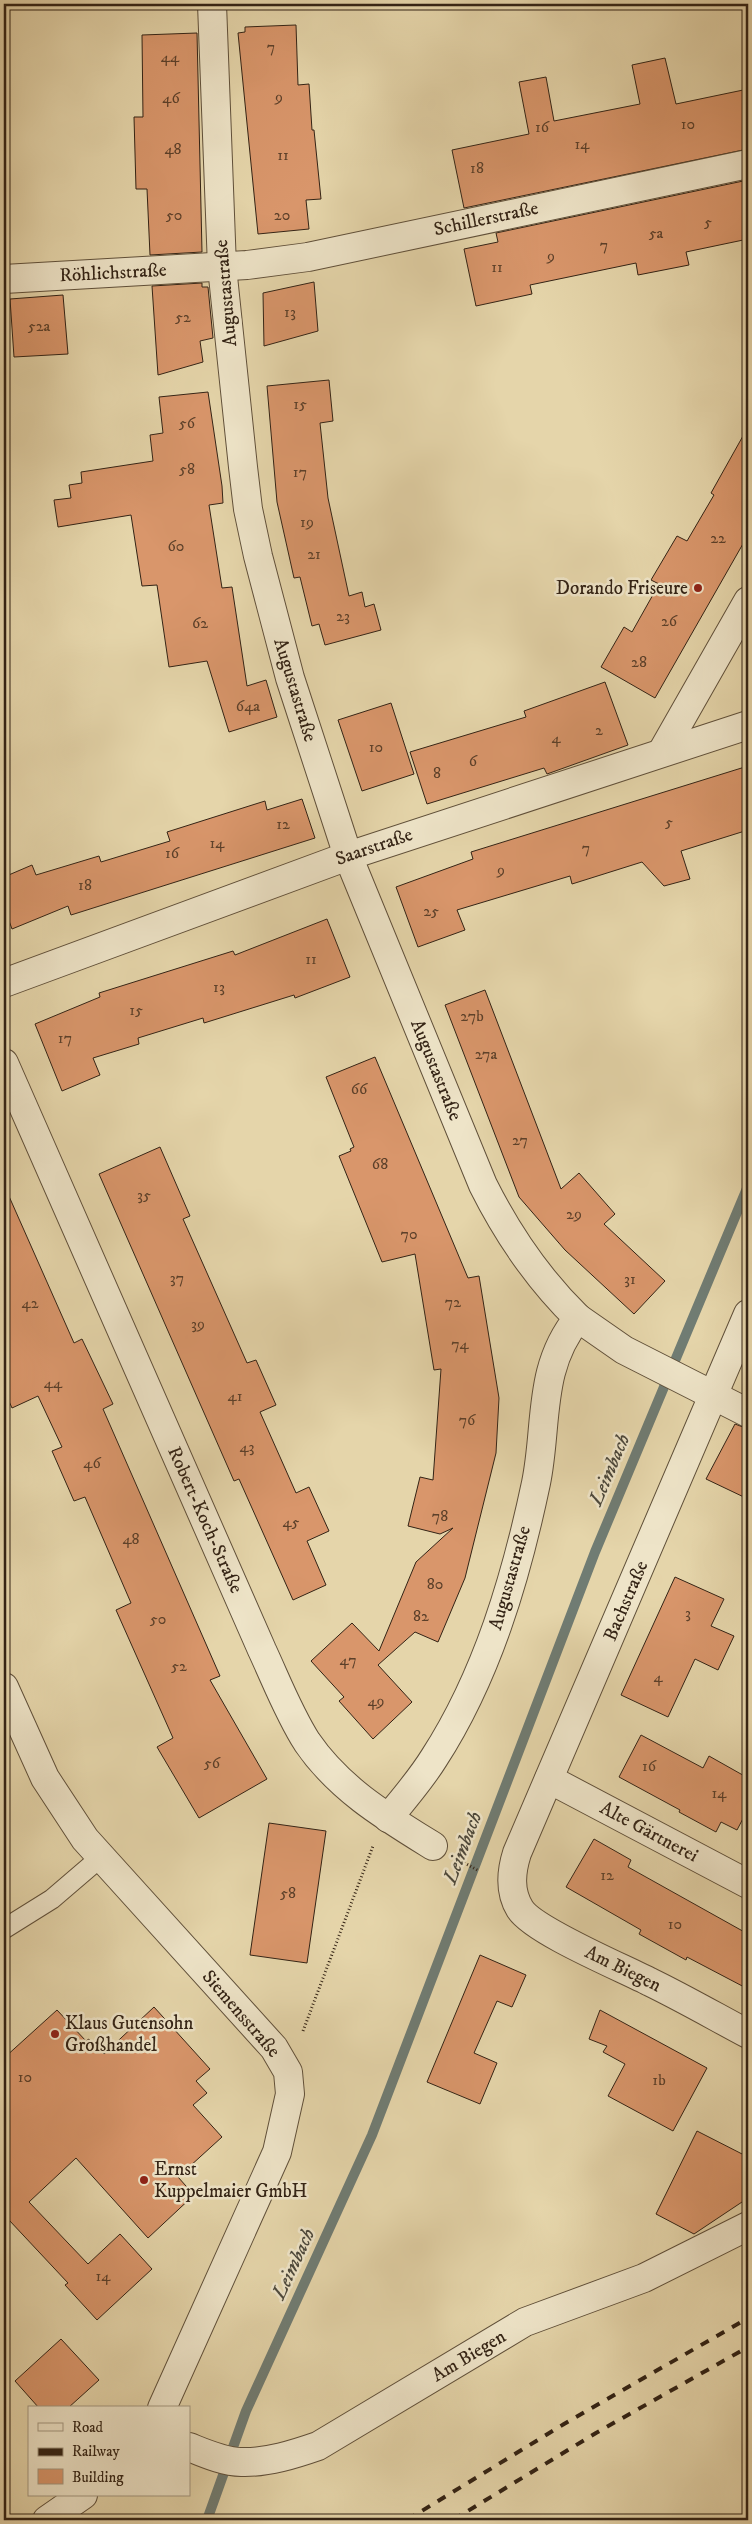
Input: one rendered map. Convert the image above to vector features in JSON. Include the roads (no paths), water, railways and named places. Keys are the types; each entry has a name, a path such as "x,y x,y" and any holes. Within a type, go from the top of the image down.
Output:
{"street":[{"name":"Augustastraße","path":"212,4 222,267 248,509 290,678 348,856 483,1185 500,1220 525,1258 553,1293 578,1318 602,1336 650,1364 748,1413"},
{"name":"Schillerstraße","path":"222,267 308,257 748,164"},
{"name":"Röhlichstraße","path":"4,279 222,267"},
{"path":"662,752 748,601"},
{"name":"Saarstraße","path":"4,983 348,856 748,725"},
{"name":"Robert-Koch-Straße","path":"4,1062 262,1650 307,1742 324,1765 348,1789 388,1818 433,1846"},
{"name":"Bachstraße","path":"513,1889 512,1872 517,1853 748,1314"},
{"name":"Augustastraße","path":"388,1818 434,1758 464,1703 492,1640 509,1589 536,1483 546,1387 568,1330 578,1318"},
{"name":"Siemensstraße","path":"4,1687 45,1778 75,1825 101,1858 274,2048 288,2072 290,2094 276,2152 163,2406"},
{"name":"Alte Gärtnerei","path":"550,1779 748,1884"},
{"name":"Am Biegen","path":"513,1889 521,1909 534,1922 568,1942 748,2034"},
{"name":"Am Biegen","path":"197,2450 241,2462 292,2455 318,2446 525,2322 644,2278 748,2226"},
{"path":"47,2520 82,2496"}],"lane":[{"path":"4,1930 52,1899 101,1858"}],"waterway":[{"name":"Leimbach","path":"207,2520 246,2411 372,2135 595,1552 748,1186"}],"railway":[{"path":"407,2520 564,2424 748,2318"},
{"path":"453,2520 596,2433 748,2347"}],"place":[{"name":"Dorando Friseure","path":"698,588"},
{"name":"Klaus Gutensohn Großhandel","path":"55,2034"},
{"name":"Ernst Kuppelmaier GmbH","path":"144,2180"}]}
